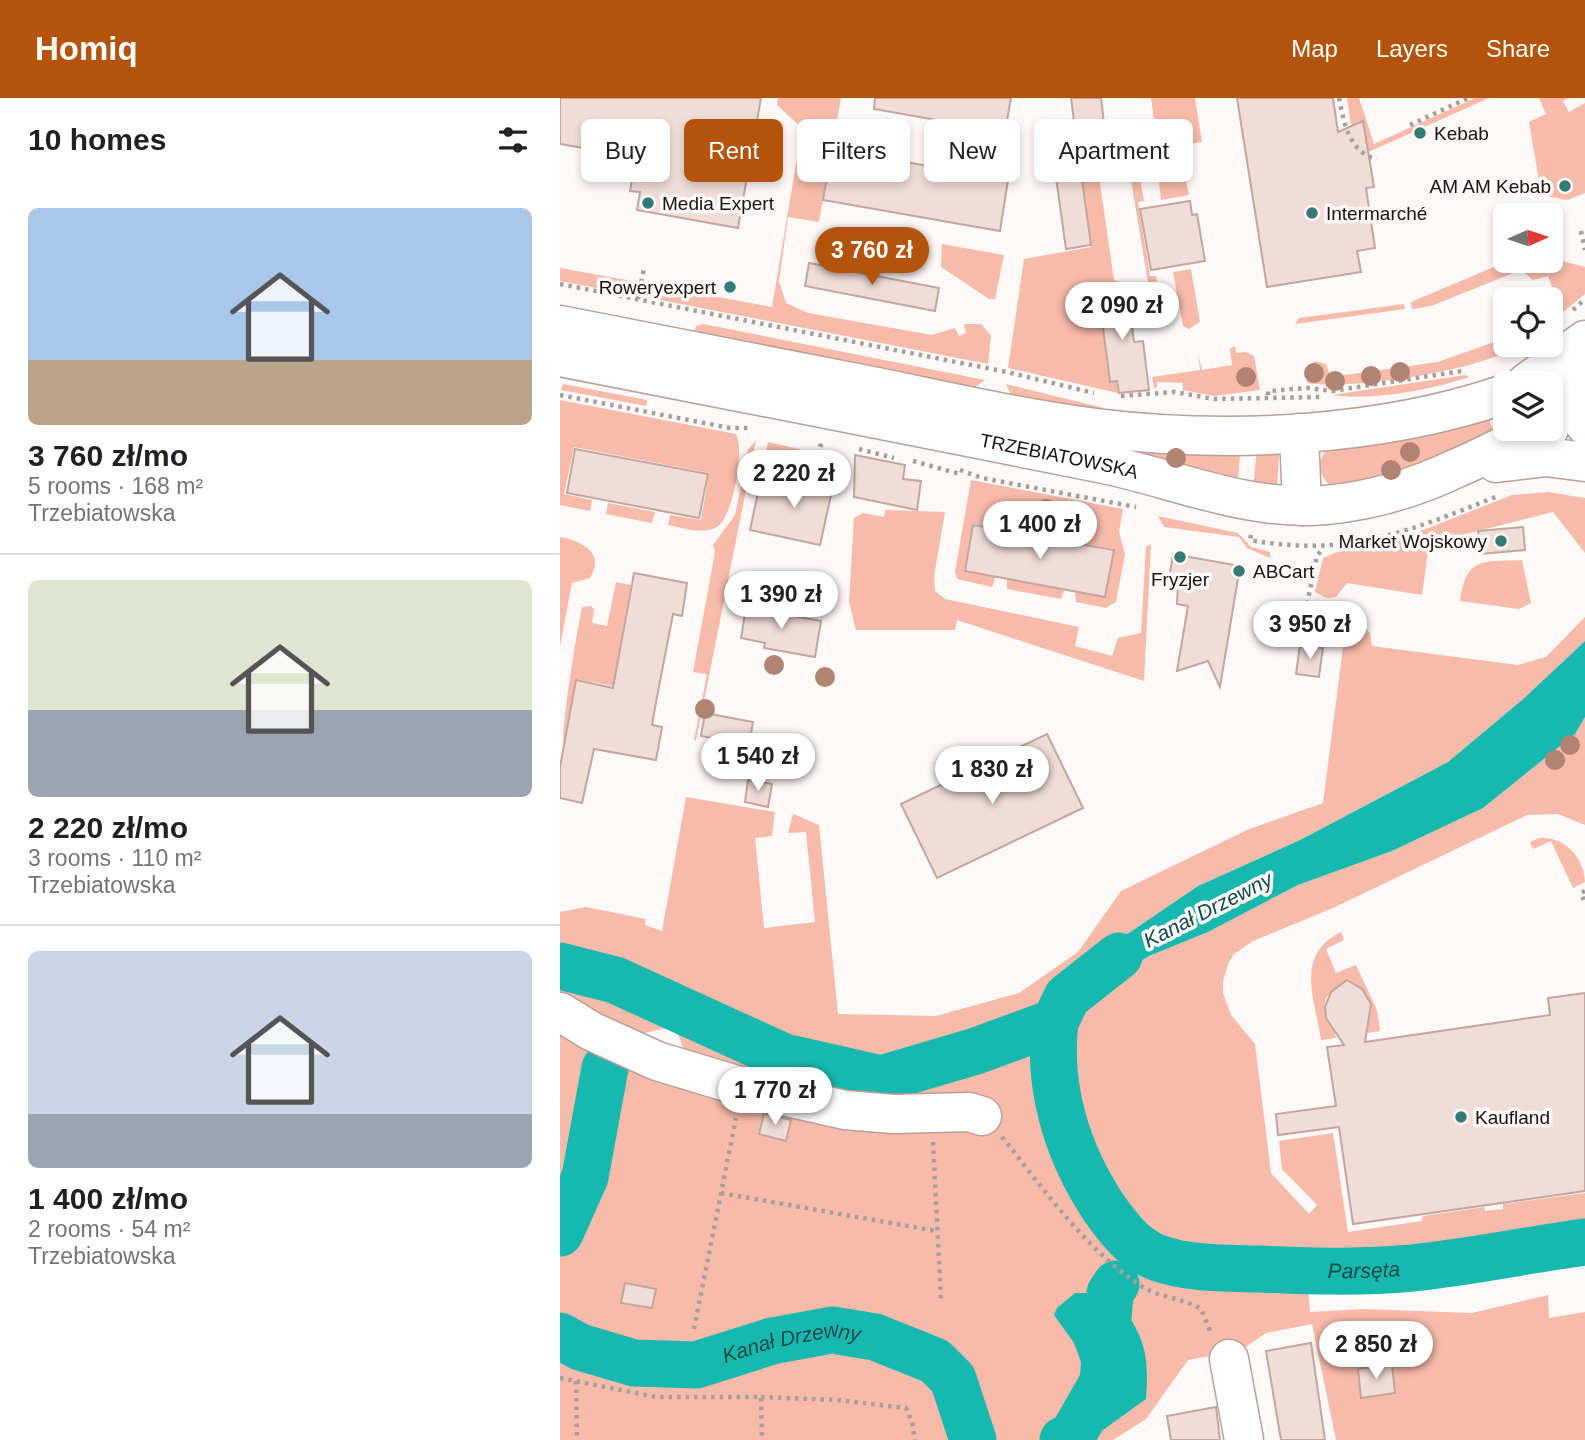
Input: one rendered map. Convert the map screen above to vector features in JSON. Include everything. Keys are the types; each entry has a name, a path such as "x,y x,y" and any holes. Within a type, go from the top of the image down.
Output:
{"street":[{"name":"TRZEBIATOWSKA","path":"560,325 1084,426 1185,435 1299,433 1437,413 1493,397"},
{"path":"1542,371 1585,340"},
{"path":"1585,346 1576,362 1572,387 1574,404 1585,426"},
{"name":"TRZEBIATOWSKA","path":"560,357 1109,465 1250,502 1302,506 1346,503 1377,496 1456,469 1516,441"},
{"name":"TRZEBIATOWSKA","path":"1563,428 1585,426"},
{"path":"1299,433 1302,506"},
{"path":"1456,469 1530,458 1561,457 1585,462"},
{"path":"576,1022 657,1061 743,1087 845,1110 969,1112 982,1116"},
{"path":"1229,1359 1244,1440"}],"path":[{"path":"1339,98 1345,124 1355,147 1363,156 1377,159"},
{"path":"1410,125 1468,98"},
{"path":"1581,231 1585,250"},
{"path":"638,299 644,268"},
{"path":"560,284 690,312 1007,372 1100,395"},
{"path":"1268,395 1268,391 1307,388 1332,391 1469,370"},
{"path":"1121,396 1175,392 1214,400 1275,398"},
{"path":"815,472 822,438"},
{"path":"968,473 1144,509"},
{"path":"1251,536 1250,540 1280,546 1324,547 1405,533 1503,494"},
{"path":"1307,604 1317,556 1324,547"},
{"path":"1585,891 1581,893 1585,903"},
{"path":"694,1329 743,1087"},
{"path":"932,1113 941,1301"},
{"path":"982,1116 1074,1227 1106,1258 1143,1287 1201,1309 1208,1321 1216,1357 1229,1359"},
{"path":"720,1193 936,1231"},
{"path":"560,1378 656,1397 838,1400 906,1408 915,1440"},
{"path":"576,1381 577,1440"},
{"path":"761,1397 762,1440"}],"shaded area":[{"path":"778,98 841,98 837,119 797,119 797,123 777,105"},
{"path":"1151,98 1195,98 1202,142 1193,143 1193,119 1154,119"},
{"path":"1347,98 1359,98 1374,144 1475,98 1489,98 1364,154 1351,124"},
{"path":"1539,98 1569,98 1563,101 1569,112 1585,103 1585,193 1567,200 1546,196 1540,187 1529,122 1546,114"},
{"path":"797,158 797,182 826,182 819,222 788,217 779,281 786,303 808,313 932,335 955,328 959,336 966,333 964,324 981,324 991,336 988,364 645,297 644,283 772,307"},
{"path":"1083,182 1100,182 1114,280 1127,284 1098,290 1109,381 1117,381 1118,393 1008,368 1024,259 1091,247"},
{"path":"1131,182 1141,182 1144,201 1138,202 1150,276 1156,276 1162,309 1157,314 1153,312"},
{"path":"1159,182 1186,182 1189,195 1161,200"},
{"path":"942,244 1004,255 995,299 989,299 941,267"},
{"path":"1563,261 1585,267 1585,294 1563,312 1563,287 1552,287 1548,276 1533,280 1525,273 1563,273"},
{"path":"1493,267 1493,273 1514,273 1431,306 1412,309 1411,302"},
{"path":"560,268 638,282 637,292 632,295 560,281"},
{"path":"1191,269 1200,322 1189,329 1183,326 1173,272"},
{"path":"1404,304 1405,309 1295,324 1299,318"},
{"path":"703,324 985,380 974,388 693,337 696,326"},
{"path":"1493,342 1493,357 1447,370 1353,384 1307,383 1307,368 1315,361 1326,364 1331,377 1438,362"},
{"path":"1235,346 1236,353 1246,352 1254,356 1260,390 1214,396 1183,390 1183,383 1157,382 1157,388 1154,388 1152,377 1200,370 1198,353 1202,370 1232,365 1230,349"},
{"path":"687,361 1241,447 1237,486"},
{"path":"1465,375 1469,377 1401,393 1365,397 1332,395"},
{"path":"563,384 647,400 646,406 561,390"},
{"path":"1006,384 1104,408 1085,412 1011,395"},
{"path":"560,400 736,434 739,454 736,483 723,521 717,527 705,530 668,525 670,515 701,520 709,473 574,447 564,494 592,500 590,511 560,505"},
{"path":"1487,415 1494,441 1428,467 1332,487 1320,468 1322,457 1329,447"},
{"path":"756,440 696,741 694,740 707,674 693,672 715,552 713,545 735,515 748,450"},
{"path":"768,442 812,452 806,493 760,483"},
{"path":"1257,447 1279,454 1277,488 1253,489"},
{"path":"971,480 1123,509 1119,532 1125,554 1116,602 1106,608 1076,602 1075,592 1106,597 1114,549 974,524 964,571 996,577 992,587 957,579 955,572"},
{"path":"1548,492 1585,498 1585,553 1553,512 1450,538 1430,536 1422,595 1347,583 1336,597 1326,598 1315,592 1323,558 1345,549 1408,536 1512,495"},
{"path":"608,503 655,512 652,523 606,514"},
{"path":"885,510 945,512 934,577 935,591 945,599 1079,627 1075,646 1112,656 1118,638 1141,633 1146,547 1151,544 1144,681 957,620 955,630 856,630 849,602 854,518 863,513 884,517"},
{"path":"1158,516 1238,533 1251,547 1270,552 1270,558 1247,548 1239,537 1164,527"},
{"path":"560,537 576,541 589,549 595,561 590,578 572,583 560,646"},
{"path":"1522,560 1531,603 1519,609 1460,601 1467,576 1479,564"},
{"path":"1007,579 1064,590 1061,599 1007,589"},
{"path":"616,582 631,585 613,686 576,679 564,743 572,745 564,749 563,739 567,703 582,607 591,606 594,609 592,623 607,626"},
{"path":"1585,617 1585,641 1522,700 1448,762 1300,840 1198,886 1117,941 1059,988 1044,1006 1043,1049 1054,1135 1072,1180 1118,1241 1146,1262 1218,1288 1308,1287 1310,1312 1364,1309 1472,1313 1548,1295 1549,1318 1585,1312 1585,1440 1336,1440 1312,1324 1266,1333 1241,1350 1188,1360 1146,1419 1113,1440 560,1440 560,1023 623,1061 749,1102 867,1129 983,1126 992,1116 973,1099 893,1106 845,1104 684,1059 682,1043 671,1030 636,1035 617,1033 591,1020 560,995 560,912 586,907 646,919 645,925 662,931 686,797 775,812 772,836 755,838 764,928 815,922 806,832 788,833 793,814 819,825 838,1014 936,1016 1019,993 1078,952 1121,891 1247,830 1323,803 1346,624 1361,625 1370,633 1372,646 1518,665 1546,657"},
{"path":"1585,717 1585,825 1558,814 1527,815 1333,908 1253,941 1234,954 1229,962 1223,981 1223,993 1231,1015 1255,1044 1271,1173 1309,1214 1317,1205 1282,1169 1279,1141 1333,1133 1348,1232 1422,1221 1423,1216 1484,1207 1485,1211 1503,1209 1503,1204 1585,1193 1585,1224 1394,1250 1305,1253 1235,1248 1181,1252 1152,1245 1126,1221 1086,1155 1066,1072 1081,1005 1108,982 1149,956 1208,932 1298,885 1392,851 1483,808 1575,734"},
{"path":"1539,838 1557,841 1571,850 1581,864 1585,882 1573,888 1551,841 1533,849 1530,842"},
{"path":"1341,932 1344,940 1326,949 1336,973 1356,965 1377,1010 1380,1031 1341,1037 1368,1020 1371,1008 1362,989 1341,986 1326,998 1325,1004 1336,1038 1321,1040 1312,994 1312,965 1326,942"}],"water":[{"path":"1585,641 1585,717 1575,734 1483,808 1392,851 1298,885 1208,932 1149,956 1108,982 1081,1005 1058,988 1117,941 1198,886 1300,840 1448,762 1522,700"},
{"path":"1075,1293 1110,1293 1137,1330 1147,1367 1146,1399 1089,1440 1076,1440 1065,1427 1087,1378 1074,1343 1054,1315 1057,1308"}],"building":[{"path":"560,98 761,98 757,119 684,119 684,182 746,182 738,228 637,210 640,192 630,191 632,182 670,182 670,119 581,119 581,148 560,144"},
{"path":"875,98 1011,98 1007,119 931,119 874,109"},
{"path":"1071,98 1101,98 1104,119 1074,119"},
{"name":"Intermarché","path":"1237,98 1333,98 1338,132 1363,121 1374,187 1366,188 1375,248 1357,251 1361,272 1267,287"},
{"path":"910,163 924,165 924,182 1008,182 1000,231 823,200 826,182 910,182"},
{"path":"1057,182 1082,182 1091,245 1066,249"},
{"path":"1190,201 1192,215 1197,214 1205,261 1151,270 1140,209"},
{"path":"809,263 939,288 935,311 805,286"},
{"path":"1127,286 1134,342 1143,341 1149,390 1119,393 1117,381 1110,382 1098,289"},
{"path":"575,449 708,474 699,518 567,493"},
{"path":"855,455 905,465 903,479 921,481 917,510 854,497"},
{"path":"810,471 835,477 820,545 750,530 760,483 806,493"},
{"path":"973,525 1114,550 1105,597 965,571"},
{"name":"Market Wojskowy","path":"1523,527 1525,550 1480,554 1478,531"},
{"path":"1173,554 1240,566 1220,687 1208,661 1177,671 1188,606 1177,604 1178,581 1169,579"},
{"path":"634,573 687,583 682,616 673,614 656,702 652,725 662,727 656,760 594,749 582,803 560,798 560,767 576,680 613,688"},
{"path":"747,602 772,607 771,612 821,621 815,657 764,648 765,643 741,638"},
{"path":"1300,645 1323,648 1319,677 1296,674"},
{"path":"705,713 753,722 749,745 701,736"},
{"path":"1047,734 1083,808 937,878 901,804"},
{"path":"748,780 772,784 768,807 745,802"},
{"name":"Kaufland","path":"1347,980 1362,989 1371,1004 1365,1042 1550,1015 1548,998 1585,993 1585,1191 1353,1224 1339,1127 1278,1135 1276,1114 1336,1106 1327,1047 1344,1045 1326,1018 1325,1007 1331,992"},
{"path":"764,1114 791,1120 786,1141 759,1134"},
{"path":"625,1283 656,1289 652,1308 621,1303"},
{"path":"1311,1343 1325,1440 1281,1440 1266,1351"},
{"path":"1392,1365 1395,1393 1361,1398 1358,1369"},
{"path":"1216,1407 1220,1440 1171,1440 1167,1416"}],"waterway":[{"name":"Kanał Drzewny","path":"560,966 615,980 784,1057 881,1079 976,1051 1055,1022 1067,997 1119,956"},
{"name":"Parsęta","path":"1055,1022 1053,1047 1057,1096 1080,1166 1104,1208 1121,1230 1141,1249 1158,1258 1207,1267 1373,1271 1434,1265 1585,1242"},
{"name":"Kanał Drzewny","path":"560,1233 585,1177 605,1068"},
{"path":"1063,1440 1072,1436 1103,1382 1110,1293 1116,1284"},
{"name":"Kanał Drzewny","path":"560,1336 580,1347 634,1363 696,1365 772,1341 832,1330 875,1337 935,1361 953,1379 973,1440"}],"place":[{"name":"Kebab","path":"1420,133"},
{"name":"AM AM Kebab","path":"1565,186"},
{"name":"Media Expert","path":"648,203"},
{"name":"Intermarché","path":"1312,213"},
{"name":"Roweryexpert","path":"730,287"},
{"name":"Market Wojskowy","path":"1501,541"},
{"name":"Fryzjer","path":"1180,557"},
{"name":"ABCart","path":"1239,571"},
{"name":"Kaufland","path":"1461,1117"}]}
